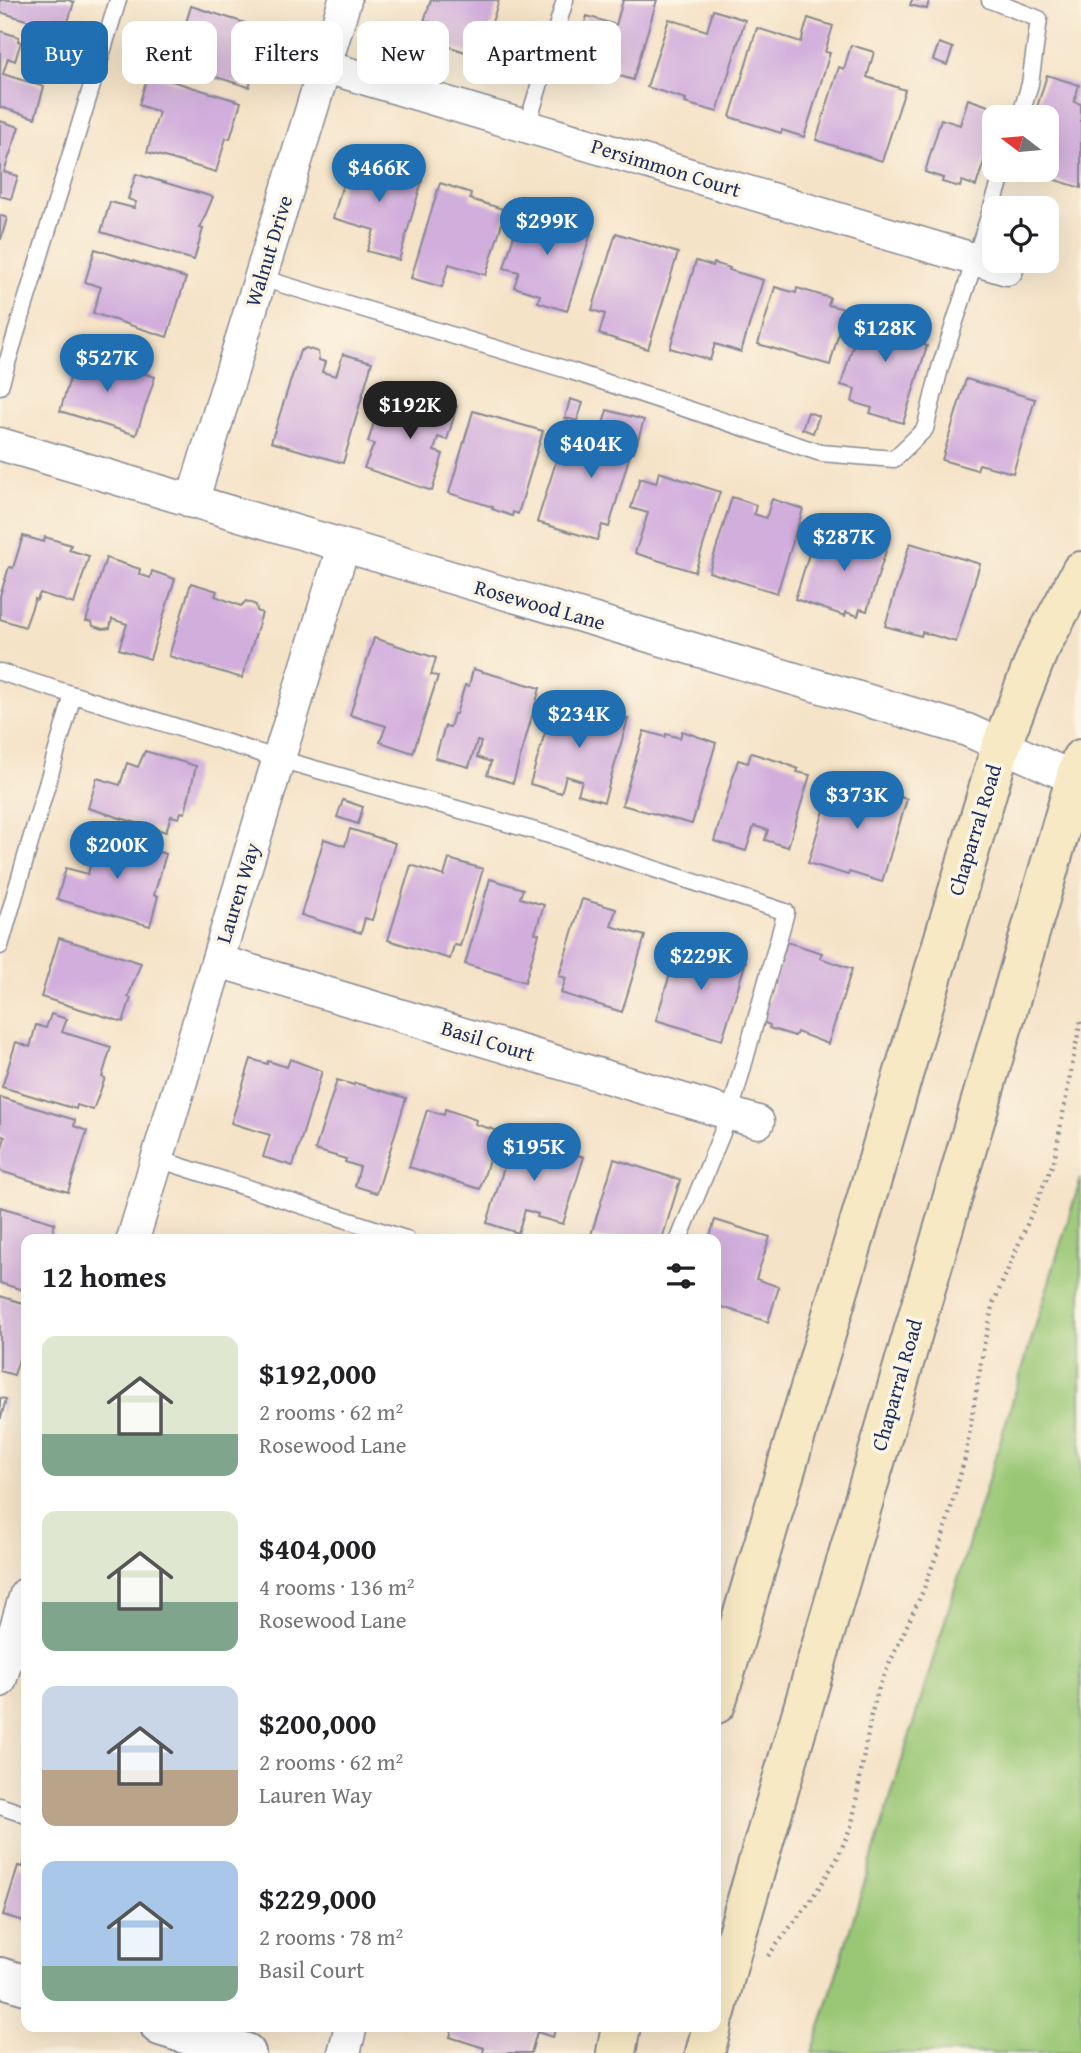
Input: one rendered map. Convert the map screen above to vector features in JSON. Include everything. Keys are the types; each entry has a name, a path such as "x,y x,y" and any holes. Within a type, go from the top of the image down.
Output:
{"main road":[{"name":"Chaparral Road","path":"721,1687 1000,746 1038,652 1081,570"},
{"name":"Chaparral Road","path":"721,1993 742,1914 1079,772"},
{"path":"616,2053 620,2032"},
{"path":"705,2053 710,2032"}],"street":[{"name":"Walnut Drive","path":"339,21 345,0"},
{"name":"Persimmon Court","path":"343,71 982,262"},
{"name":"Walnut Drive","path":"192,502 320,84"},
{"name":"Rosewood Lane","path":"0,444 954,726 1000,746 1079,772"},
{"name":"Lauren Way","path":"135,1234 343,547"},
{"name":"Basil Court","path":"218,961 744,1117"},
{"path":"0,1681 21,1611"},
{"path":"0,1977 21,1983"},
{"path":"179,2032 246,2053"},
{"path":"344,2053 349,2032"}],"lane":[{"path":"0,386 118,0"},
{"path":"527,126 565,0"},
{"path":"990,0 1040,19 1030,83 1024,105"},
{"path":"261,278 571,371 821,453 894,459 925,429 940,368 1000,182"},
{"path":"0,672 279,759 553,836 786,912 744,1117 682,1234"},
{"path":"0,946 73,695"},
{"path":"158,1159 390,1234"},
{"path":"0,1806 21,1813"}],"path":[{"path":"764,1965 811,1900 836,1859 852,1824 871,1714 880,1684 923,1591 941,1543 965,1458 994,1302 1054,1161 1081,1018"}],"green space":[{"path":"1081,1178 1081,2053 812,2053"}],"building":[{"path":"0,0 74,2 68,21 29,21 0,12"},
{"path":"431,0 499,0 492,21 463,21 463,51 449,47 449,21 424,21"},
{"path":"623,0 657,0 633,80 621,76 621,21 617,21"},
{"path":"912,0 929,0 927,9 910,5"},
{"path":"191,6 239,21 231,21 231,82 217,77 217,21 187,21"},
{"path":"713,10 745,20 717,112 685,103 686,99 647,87 669,19 707,31"},
{"path":"587,16 603,21 585,21"},
{"path":"808,18 833,26 825,52 830,53 804,137 782,130 781,133 730,117 757,28 801,42"},
{"path":"0,31 19,37 18,41 21,42 15,61 8,58 3,74 21,80 21,84 44,87 35,118 0,107"},
{"path":"939,43 953,48 947,65 933,60"},
{"path":"851,45 874,52 867,77 905,90 882,161 816,140 839,67 844,69"},
{"path":"1047,75 1079,85 1074,102 1081,104 1081,188 1059,181 1059,105 1038,105"},
{"path":"145,84 181,84 241,102 216,172 147,152 159,112 139,105"},
{"path":"968,99 985,105 982,105 982,167 976,186 962,181 960,187 942,182 943,178 925,172 941,119 960,125"},
{"path":"0,121 19,127 4,172 18,176 11,199 0,196"},
{"path":"368,159 402,169 400,175 422,181 399,260 367,251 374,230 333,218 350,160 367,164"},
{"path":"136,174 213,197 200,228 203,229 194,260 101,232 110,202 134,208 136,202 128,199"},
{"path":"440,183 471,193 470,199 506,210 486,275 449,264 442,287 411,278"},
{"path":"539,210 571,220 569,227 591,233 567,311 538,302 540,295 514,287 519,272 504,268 521,212 537,217"},
{"path":"0,215 7,218 1,239 0,239"},
{"path":"616,233 678,253 648,349 599,334 605,314 592,310"},
{"path":"95,249 186,278 167,337 93,313 101,287 85,282"},
{"path":"696,261 713,266 714,263 763,280 741,352 715,344 710,360 670,348"},
{"path":"775,287 796,293 797,288 830,298 828,305 845,309 830,365 758,344"},
{"path":"864,309 927,328 923,344 927,346 903,423 870,413 872,408 852,402 855,389 841,385"},
{"path":"306,348 318,352 319,360 325,362 322,372 336,376 343,354 372,362 343,463 271,442 300,351"},
{"path":"78,352 155,377 136,435 60,411"},
{"path":"966,379 1035,399 1013,473 979,464 977,470 942,460"},
{"path":"382,397 422,409 426,397 457,406 447,440 438,437 434,451 443,454 432,491 364,468 374,444 368,442"},
{"path":"570,399 583,403 577,421 565,418"},
{"path":"607,410 644,420 634,452 631,451 609,527 602,525 597,540 537,522 560,449 593,459"},
{"path":"473,411 543,431 518,514 513,512 512,516 449,493"},
{"path":"808,412 819,416 813,433 802,429"},
{"path":"659,472 720,492 695,572 635,553 648,513 631,508 640,478 656,483"},
{"path":"732,497 756,505 754,514 766,518 772,499 803,509 777,593 709,572"},
{"path":"858,525 891,535 867,611 860,609 858,616 846,612 845,616 795,599 814,538 830,543 829,548 849,554"},
{"path":"23,536 44,542 45,537 71,545 69,550 89,556 74,604 40,593 37,600 35,599 25,627 0,619 0,596 9,567 13,568"},
{"path":"910,543 980,564 956,642 922,632 921,636 885,626"},
{"path":"106,558 140,569 139,574 150,578 152,571 175,579 150,659 119,649 127,624 112,619 110,628 103,629 86,621"},
{"path":"191,583 217,591 215,596 241,606 246,601 256,605 257,611 262,613 242,678 169,656"},
{"path":"374,638 436,658 431,675 438,676 413,753 380,742 386,726 350,715"},
{"path":"473,669 540,688 513,783 487,775 491,762 477,757 481,742 477,741 469,767 435,758 445,726 450,727 465,685 469,686"},
{"path":"555,698 601,714 602,711 628,719 604,802 578,794 582,781 566,776 561,793 530,784"},
{"path":"644,731 680,738 682,731 716,743 692,824 622,805"},
{"path":"145,751 196,766 185,813 181,812 179,818 171,816 166,832 88,808 97,778 120,785 127,763 138,767"},
{"path":"751,753 784,763 798,769 797,772 810,775 788,847 765,840 768,830 754,826 746,851 714,841 738,760 748,763"},
{"path":"834,778 880,794 880,791 907,799 882,882 808,863"},
{"path":"343,800 363,807 358,824 337,817"},
{"path":"350,829 395,843 372,920 365,918 361,933 301,915 324,839 345,846"},
{"path":"98,835 166,854 154,895 158,896 150,926 57,899 66,868 88,874"},
{"path":"449,859 483,869 460,946 454,945 450,959 388,940 411,865 444,876"},
{"path":"490,879 523,889 520,898 544,905 525,982 465,964"},
{"path":"582,899 616,909 611,926 645,936 622,1012 561,993 566,978 559,976"},
{"path":"59,938 141,963 128,997 131,998 123,1022 41,997"},
{"path":"787,942 822,953 820,958 852,969 828,1044 797,1032 795,1036 769,1028 770,1025 762,1022"},
{"path":"678,948 710,957 712,952 717,952 746,961 722,1040 656,1020"},
{"path":"51,1014 67,1019 62,1032 111,1047 102,1077 105,1078 93,1110 77,1105 76,1109 2,1087 16,1042 30,1047 36,1025 46,1028"},
{"path":"251,1059 287,1067 290,1059 322,1071 293,1166 263,1157 270,1135 231,1123"},
{"path":"337,1080 406,1098 377,1193 355,1186 360,1167 345,1162 346,1159 315,1150"},
{"path":"0,1097 75,1120 74,1126 87,1131 68,1192 0,1171 0,1155 5,1137 0,1135"},
{"path":"445,1109 476,1120 475,1124 498,1131 480,1189 409,1167 427,1110 444,1115"},
{"path":"515,1131 546,1141 545,1145 584,1157 563,1224 537,1217 538,1214 525,1210 518,1233 487,1223"},
{"path":"614,1159 680,1180 664,1234 591,1234"},
{"path":"0,1207 55,1223 52,1234 21,1234 21,1289 0,1283"},
{"path":"715,1220 770,1237 756,1279 779,1287 768,1322 721,1307 721,1234 711,1234"},
{"path":"0,1296 21,1302 21,1352 14,1375 0,1371"},
{"path":"0,1398 6,1399 1,1418 0,1418"},
{"path":"18,1866 21,1867 21,1920 3,1915"},
{"path":"451,2032 537,2032 531,2053 483,2053 484,2048 450,2037"},
{"path":"537,2032 554,2032 553,2037"}]}
